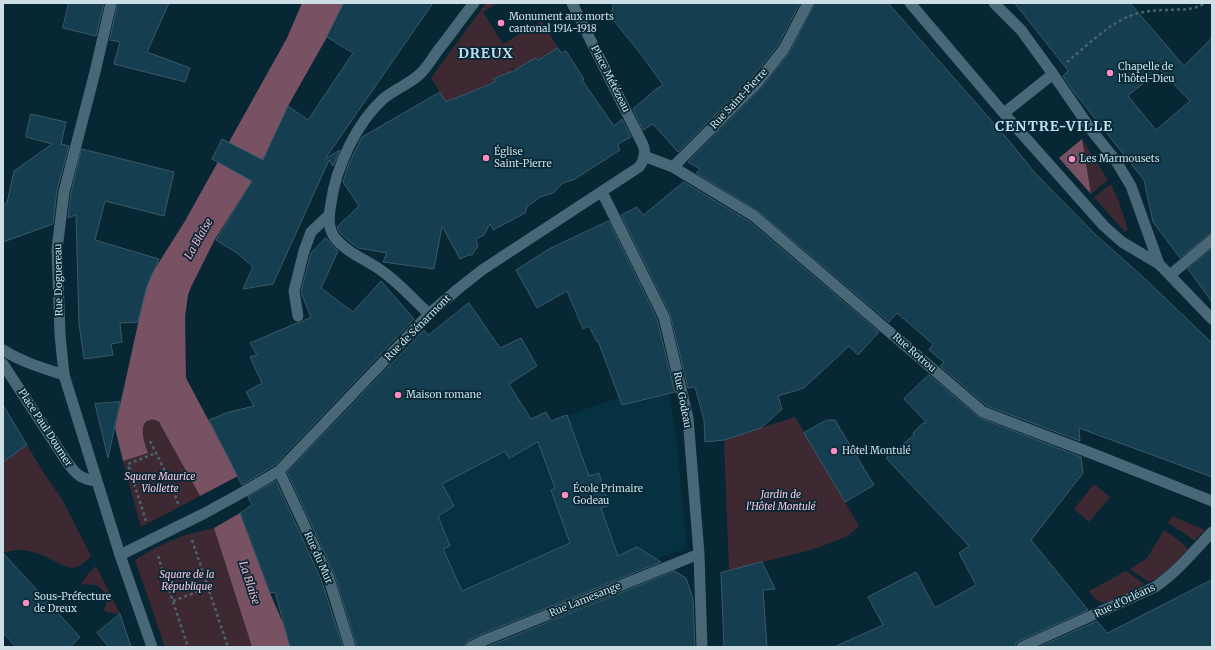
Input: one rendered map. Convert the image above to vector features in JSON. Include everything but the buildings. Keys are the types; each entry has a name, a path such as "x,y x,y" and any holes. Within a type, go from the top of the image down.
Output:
{"street":[{"name":"Rue Doguereau","path":"111,3 64,192 57,249 60,334 64,375 96,481 152,647"},
{"path":"429,314 382,271 340,243 331,231 329,215 331,199 339,169 352,141 363,124 383,100 421,73 474,3"},
{"name":"Place Métézeau","path":"572,3 643,145 644,156"},
{"name":"Rue Saint-Pierre","path":"673,167 757,83 784,49 808,3"},
{"path":"910,3 1004,113 1104,226 1122,242 1159,264 1212,319"},
{"path":"994,3 1021,30 1092,131 1116,161 1131,186 1159,264"},
{"path":"1004,113 1053,74"},
{"name":"Rue Rotrou","path":"644,156 673,167 754,216 983,412 1212,501"},
{"name":"Rue de Sénarmont","path":"120,555 205,513 279,471 429,314 482,270 639,167 642,164 644,156"},
{"name":"Rue Godeau","path":"602,192 664,317 688,418 699,554 702,647"},
{"path":"298,316 294,290 304,251 311,232 329,215"},
{"path":"1170,275 1212,240"},
{"path":"3,350 29,364 64,375"},
{"name":"Place Paul Doumer","path":"3,364 66,462 76,474 85,479 96,481"},
{"name":"Rue du Mur","path":"279,471 328,576 350,647"},
{"name":"Rue d'Orléans","path":"1022,647 1155,587 1165,581 1212,532"},
{"name":"Rue Lamesange","path":"471,647 699,554"}],"path":[{"path":"1053,74 1115,23 1129,16 1158,10 1192,9 1200,7 1205,3"},
{"path":"172,601 208,588"}],"shaded area":[{"name":"École Primaire Godeau","path":"669,393 677,445 687,548 625,571 555,563 550,551 462,592 442,549 450,546 438,516 454,506 442,484 520,425 546,412 551,421 620,397"}],"green space":[{"path":"486,3 498,3 483,12 503,44 542,21 558,48 554,50 556,55 543,63 535,58 515,70 514,68 511,70 512,72 498,80 497,77 493,79 495,82 475,90 450,108 431,78"},
{"path":"1082,139 1108,180 1091,194"},
{"path":"1111,184 1119,202 1128,230 1125,232 1094,197"},
{"name":"Jardin de l'Hôtel Montulé","path":"795,417 859,526 848,536 817,548 729,571 724,440"},
{"name":"Square Maurice Viollette","path":"152,419 156,420 162,426 200,496 141,527 123,461 148,453 143,428 147,421"},
{"path":"27,445 45,475 62,499 91,556 78,567 67,567 25,550 3,553 3,462"},
{"path":"1094,484 1110,497 1089,522 1074,509"},
{"path":"1172,516 1205,530 1194,541 1168,523"},
{"name":"Square de la République","path":"214,528 252,647 165,647 135,560 157,547 185,535"},
{"path":"1164,530 1188,549 1165,572 1149,582 1130,569 1147,558"},
{"path":"96,566 120,614 106,612 104,609 107,602 104,591 101,588 94,585 81,584"},
{"path":"1126,571 1144,584 1122,596 1104,603 1097,600 1089,591"}],"water":[{"name":"La Blaise","path":"302,3 344,3 327,37 288,106 255,176 215,239 188,295 185,317 186,378 238,476 200,496 159,422 151,420 146,422 144,425 143,434 148,453 123,461 115,428 145,292 151,275 185,221 287,38"},
{"path":"1082,139 1091,194 1059,158"},
{"name":"La Blaise","path":"240,513 283,623 290,647 252,647 214,528"}],"place":[{"name":"Monument aux morts cantonal 1914-1918","path":"501,23"},
{"name":"Chapelle de l’hôtel-Dieu","path":"1110,73"},
{"name":"Église Saint-Pierre","path":"486,158"},
{"name":"Les Marmousets","path":"1072,159"},
{"name":"Maison romane","path":"398,395"},
{"name":"Hôtel Montulé","path":"834,451"},
{"name":"École Primaire Godeau","path":"565,495"},
{"name":"Sous-Préfecture de Dreux","path":"26,603"}],"district":[{"name":"DREUX","path":"486,54"},
{"name":"CENTRE-VILLE","path":"1054,127"}]}
